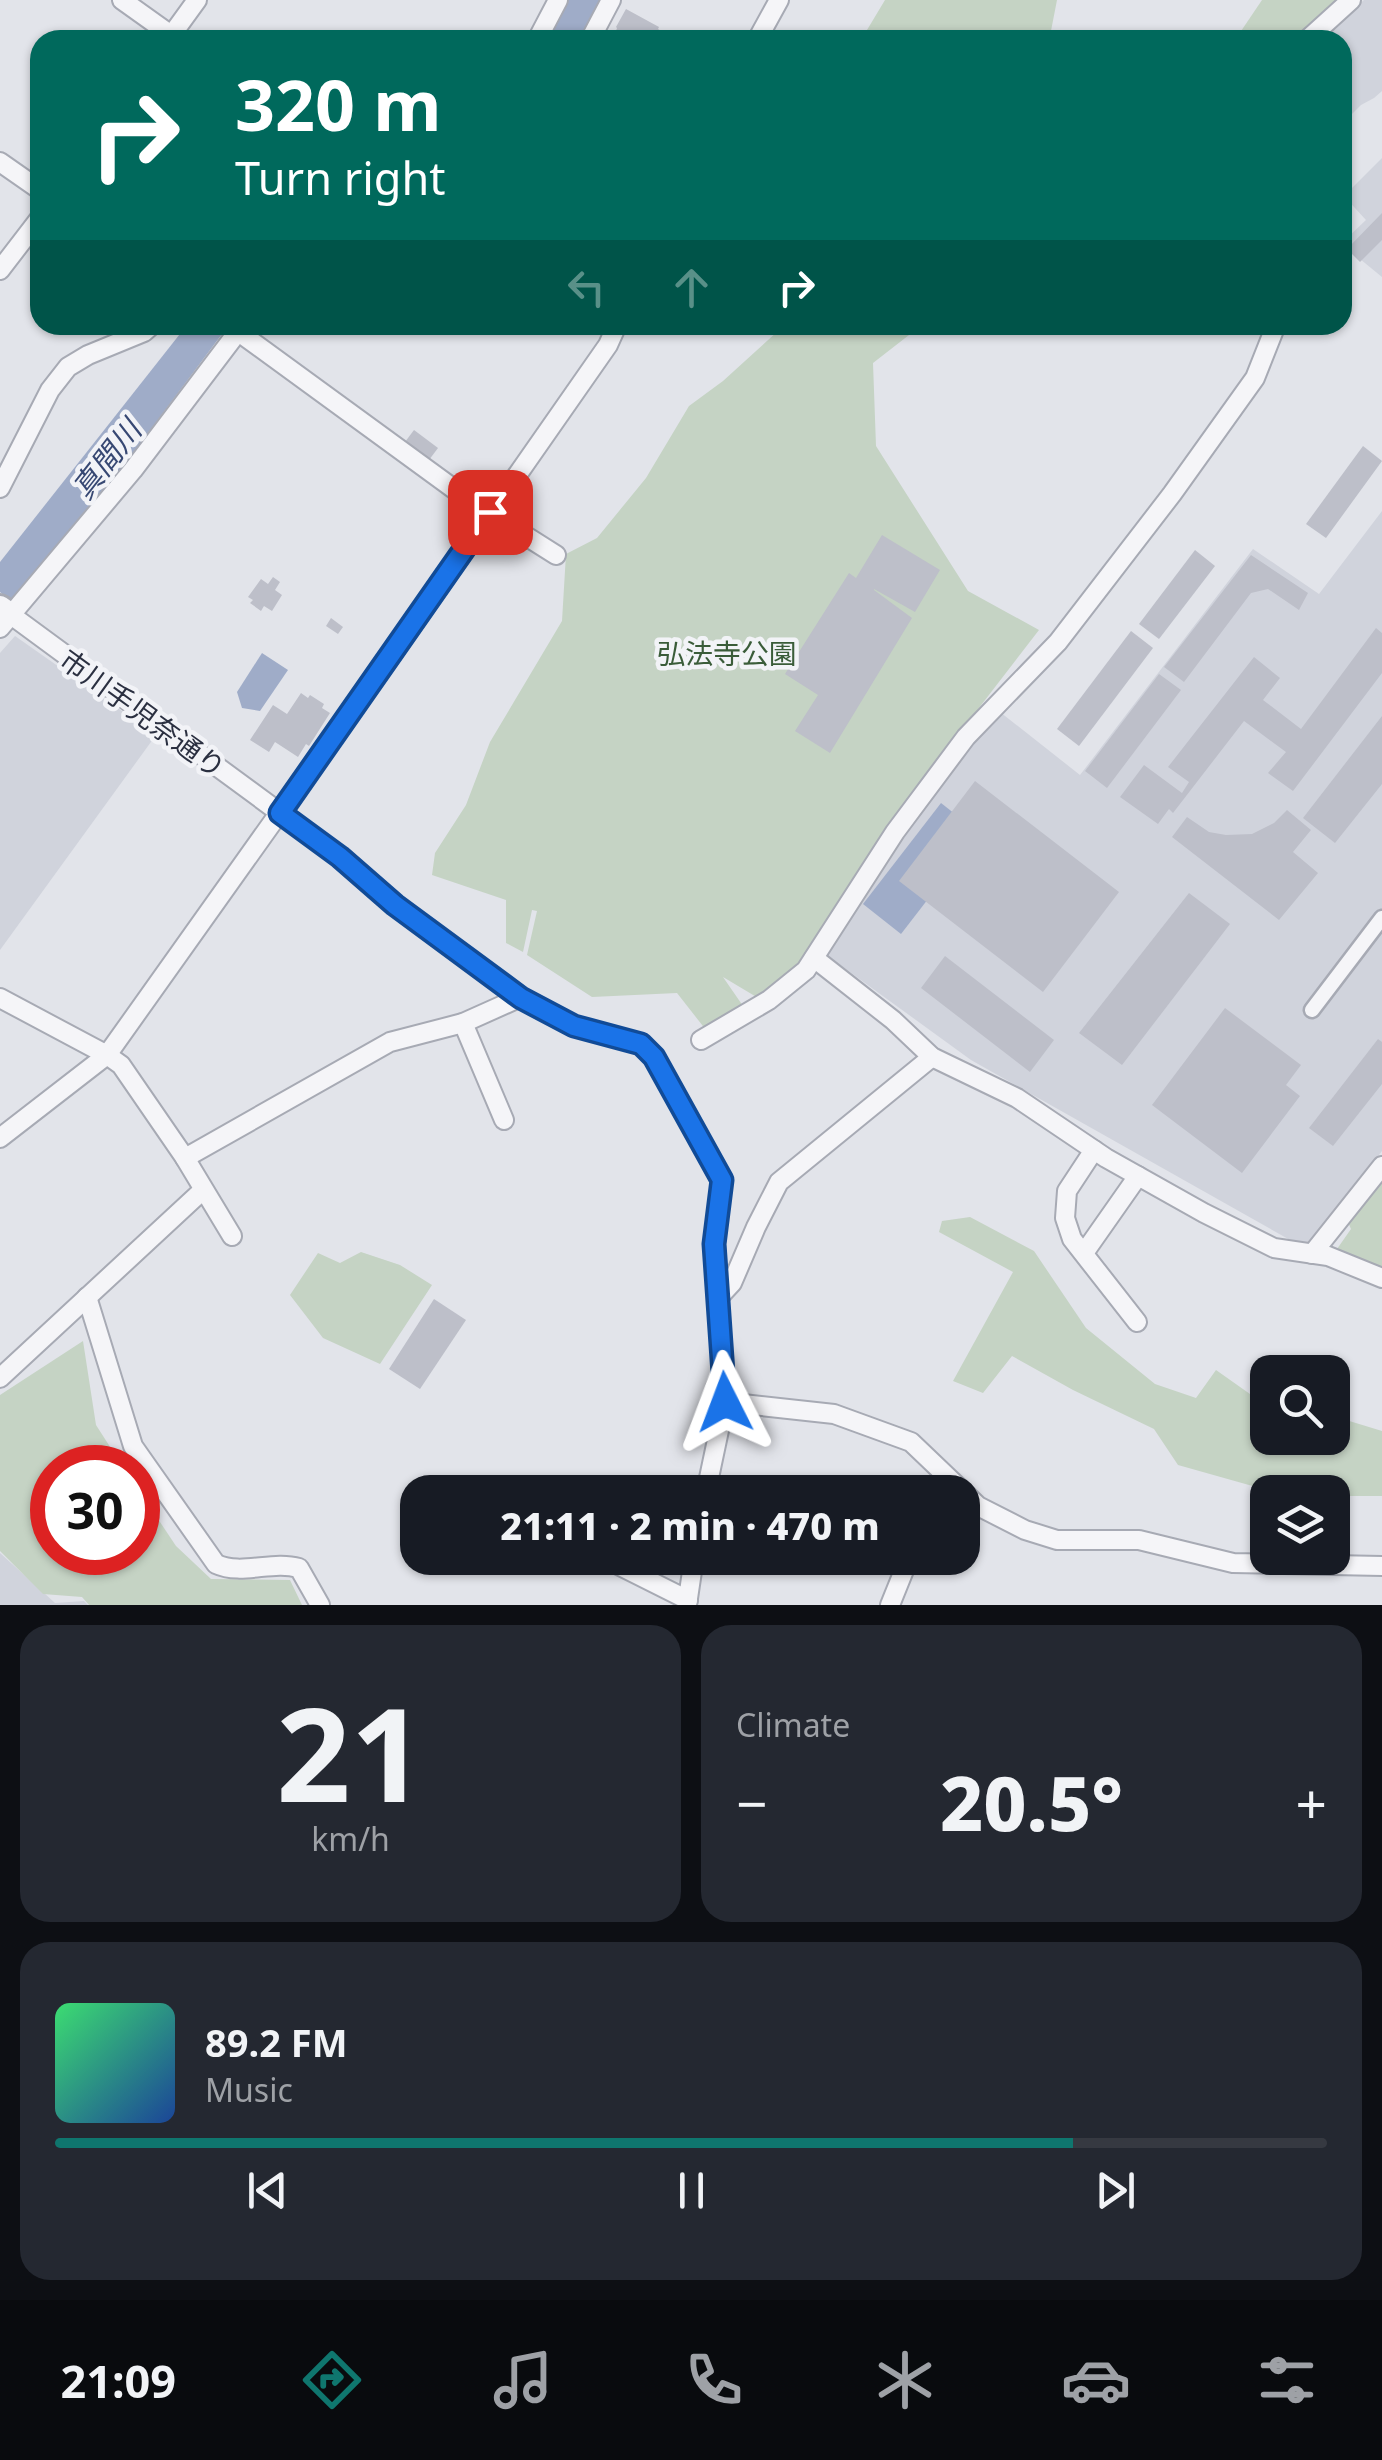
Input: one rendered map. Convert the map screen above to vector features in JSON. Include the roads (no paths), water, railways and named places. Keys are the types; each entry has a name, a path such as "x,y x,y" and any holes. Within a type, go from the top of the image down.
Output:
{"street":[{"path":"122,0 162,30"},
{"path":"178,30 197,0"},
{"path":"542,30 558,0"},
{"path":"595,30 611,0"},
{"path":"762,30 779,0"},
{"path":"1318,30 1351,0"},
{"path":"0,162 30,183"},
{"path":"0,270 30,231"},
{"path":"0,488 50,390 68,367 137,335"},
{"path":"4,616 132,470 230,335"},
{"path":"247,335 469,500 556,555"},
{"path":"0,1138 107,1055 613,335"},
{"path":"701,1040 769,1000 806,970 895,832 966,737 1058,642 1172,494 1255,378 1272,335"},
{"name":"市川手児奈通り","path":"4,616 340,857 395,905 521,998 574,1026 641,1044 654,1057 722,1180 714,1244 725,1402 710,1475"},
{"path":"1312,1010 1382,918"},
{"path":"814,958 893,1020 932,1057 1017,1098 1138,1176 1274,1248 1328,1256 1382,1278"},
{"path":"0,998 121,1066 185,1158 232,1236"},
{"path":"185,1158 390,1042 463,1023 521,998"},
{"path":"463,1023 504,1120"},
{"path":"718,1297 732,1283 779,1182 932,1057"},
{"path":"1094,1150 1067,1190 1065,1218 1072,1239 1137,1322"},
{"path":"1312,1254 1382,1166"},
{"path":"1084,1253 1138,1176"},
{"path":"0,1378 203,1190"},
{"path":"88,1297 132,1446 216,1564 228,1569 299,1568 320,1605"},
{"path":"725,1402 834,1414 868,1425 911,1442 937,1475"},
{"path":"980,1507 1025,1530 1056,1540 1139,1540 1233,1563 1382,1566"},
{"path":"635,1575 687,1603 691,1575"},
{"path":"890,1605 902,1575"}],"water":[{"path":"568,0 604,0 587,30 552,30"},
{"name":"真間川","path":"179,335 221,335 18,607 0,592 0,562"},
{"path":"262,653 288,670 260,711 242,708 237,692"},
{"path":"941,803 979,833 901,934 863,904"}],"park label":[{"name":"弘法寺公園","path":"727,653"}]}
